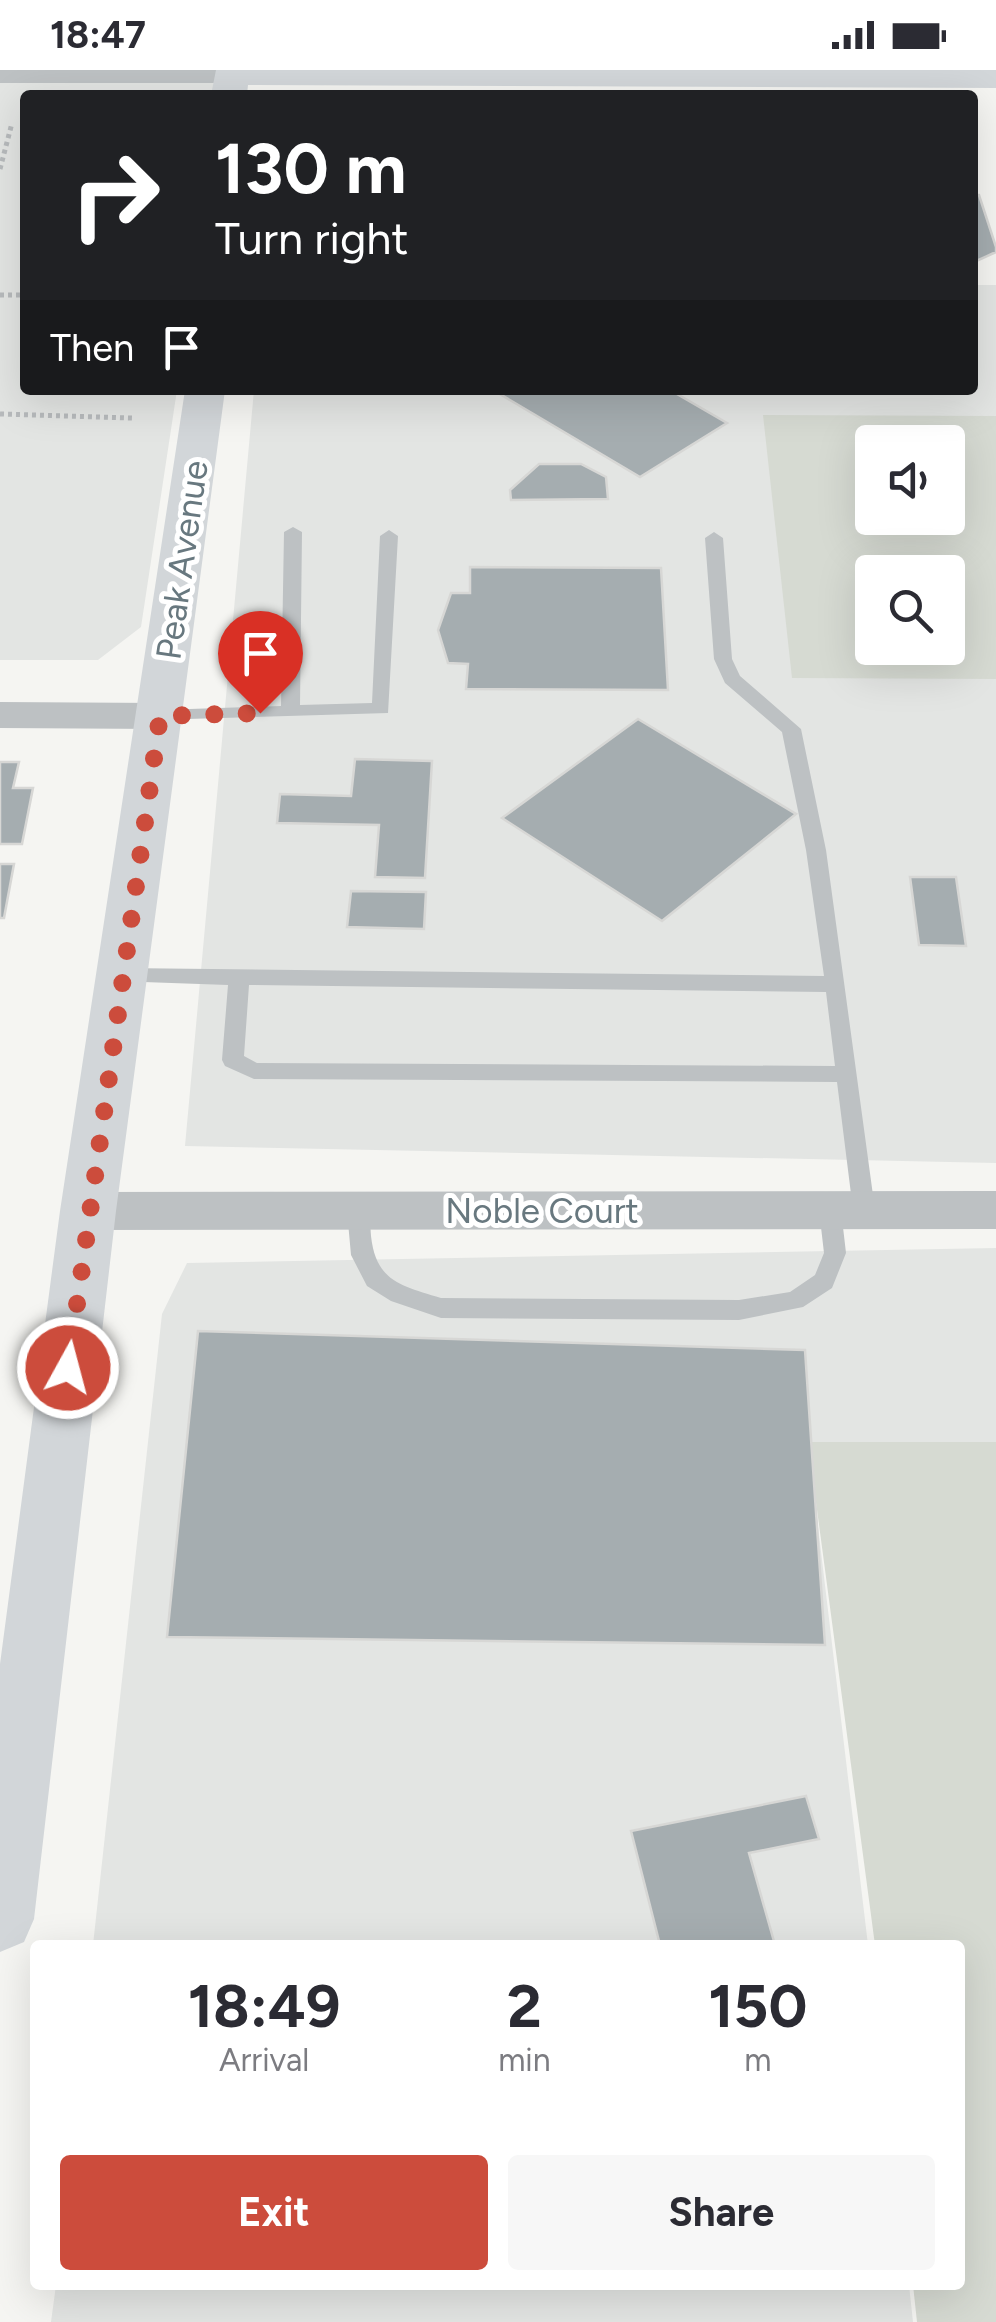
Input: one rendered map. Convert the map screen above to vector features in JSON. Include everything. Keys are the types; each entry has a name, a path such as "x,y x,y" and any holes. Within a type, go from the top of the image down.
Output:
{"street":[{"path":"0,74 230,80 546,72 880,86 996,77"},
{"name":"Peak Avenue","path":"0,1919 88,1211 204,395"},
{"path":"0,714 160,716"},
{"name":"Noble Court","path":"88,1211 996,1210"}],"lane":[{"path":"290,712 292,532"},
{"path":"160,716 381,710 389,536"},
{"path":"358,1211 360,1256 368,1276 395,1294 441,1308 739,1310 795,1300 824,1281 847,1210 847,1074 836,984 816,850 791,729 732,679 727,669 714,538"},
{"path":"122,976 836,984"},
{"path":"239,978 233,1060 254,1071 847,1074"}],"path":[{"path":"0,169 12,123"},
{"path":"0,414 132,418"}],"shaded area":[{"path":"0,77 200,77 223,90 20,90 20,395 176,395 141,627 98,660 0,660"},
{"path":"978,285 996,285 996,1163 185,1146 254,395 978,395"},
{"path":"763,415 996,416 996,679 792,678"},
{"path":"996,1248 996,1442 808,1443 867,1940 94,1940 162,1314 187,1263"},
{"path":"808,1442 996,1442 996,2322 917,2322 914,2290 965,2290 965,1940 874,1940"},
{"path":"55,2290 910,2290 913,2322 51,2322"}],"building":[{"path":"978,195 996,247 996,252 978,260"},
{"path":"501,395 679,395 727,423 640,477"},
{"path":"539,464 581,464 606,477 608,499 511,500 510,490"},
{"path":"470,567 661,568 668,690 466,689 468,664 448,663 438,630 451,593 470,593"},
{"path":"638,719 796,814 662,921 502,818"},
{"path":"355,759 432,761 425,878 375,877 379,825 277,823 280,794 351,796"},
{"path":"0,762 19,762 13,788 33,788 22,844 0,844"},
{"path":"0,864 14,864 4,918 0,918"},
{"path":"910,877 956,877 966,946 919,945"},
{"path":"351,891 426,892 424,929 347,927"},
{"path":"198,1331 805,1350 825,1645 167,1637"},
{"path":"806,1796 819,1839 749,1853 774,1940 659,1940 631,1831"}],"route":[{"path":"68,1368 160,716 260,713"}]}
